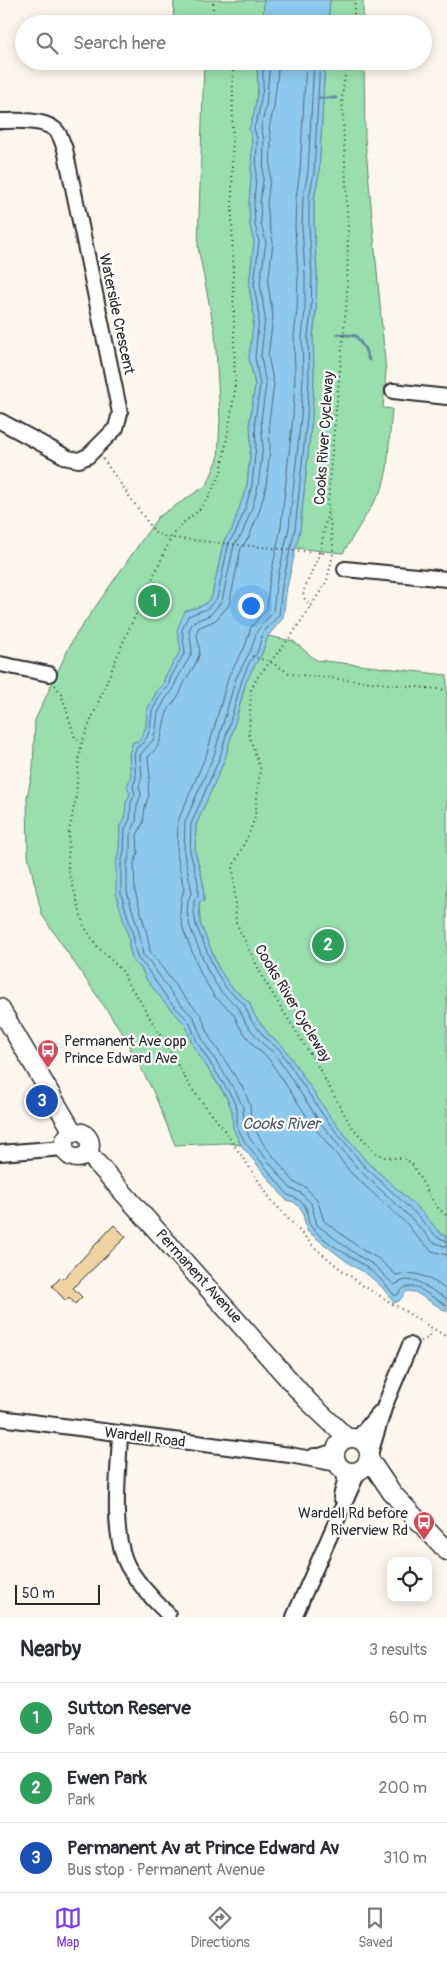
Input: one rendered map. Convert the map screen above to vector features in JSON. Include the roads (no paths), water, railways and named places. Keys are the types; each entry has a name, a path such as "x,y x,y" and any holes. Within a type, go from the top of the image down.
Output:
{"main road":[{"path":"0,1008 73,1132"},
{"path":"73,1132 80,1132 88,1138 90,1146 88,1153 81,1157 69,1155 64,1148 66,1137 73,1132"},
{"name":"Permanent Avenue","path":"88,1153 308,1401 352,1456"},
{"path":"352,1456 392,1492 446,1548"}],"street":[{"name":"Waterside Crescent","path":"0,120 34,122 53,128 60,135 65,149 119,407 116,428 88,456 79,460 68,458 0,421"},
{"path":"393,391 447,397"},
{"path":"345,569 447,579"},
{"path":"0,664 48,674"},
{"path":"0,1153 64,1148"},
{"path":"294,1617 332,1529 352,1456 385,1404 410,1345"},
{"path":"352,1456 385,1404"},
{"name":"Wardell Road","path":"0,1418 290,1455 352,1456"},
{"path":"120,1433 117,1525 125,1560 151,1598 168,1614"}],"water":[{"path":"264,0 330,0 329,15 263,15"},
{"name":"Cooks River","path":"257,70 325,70 319,174 314,198 317,274 313,336 312,417 300,530 287,587 283,618 268,636 261,656 246,682 225,759 196,825 195,851 203,882 204,901 199,902 200,923 218,967 230,986 249,1002 255,1016 270,1036 282,1045 329,1115 366,1161 421,1211 441,1234 447,1237 447,1312 415,1292 407,1291 399,1301 394,1303 382,1287 367,1274 350,1264 307,1231 302,1210 294,1202 286,1200 241,1145 233,1128 232,1110 226,1096 193,1046 185,1024 146,979 141,968 133,962 129,939 116,894 116,864 119,850 120,826 125,818 126,802 130,794 127,786 131,777 129,754 133,742 139,741 146,727 147,710 157,691 163,685 165,677 181,650 177,630 185,611 204,605 212,596 224,540 232,530 247,485 251,445 250,420 255,385 249,358 254,317 249,285 254,242 250,226 249,203 252,138 249,129 254,114 258,88"}],"waterway":[{"path":"319,98 336,98"},
{"path":"338,334 356,336 365,349 369,360"}],"place":[{"name":"Sutton Reserve","path":"154,601"},
{"name":"Ewen Park","path":"328,945"},
{"name":"Permanent Ave opp Prince Edward Ave","path":"48,1069"},
{"name":"Permanent Av at Prince Edward Av","path":"42,1101"},
{"name":"Wardell Rd before Riverview Rd","path":"424,1541"}]}
